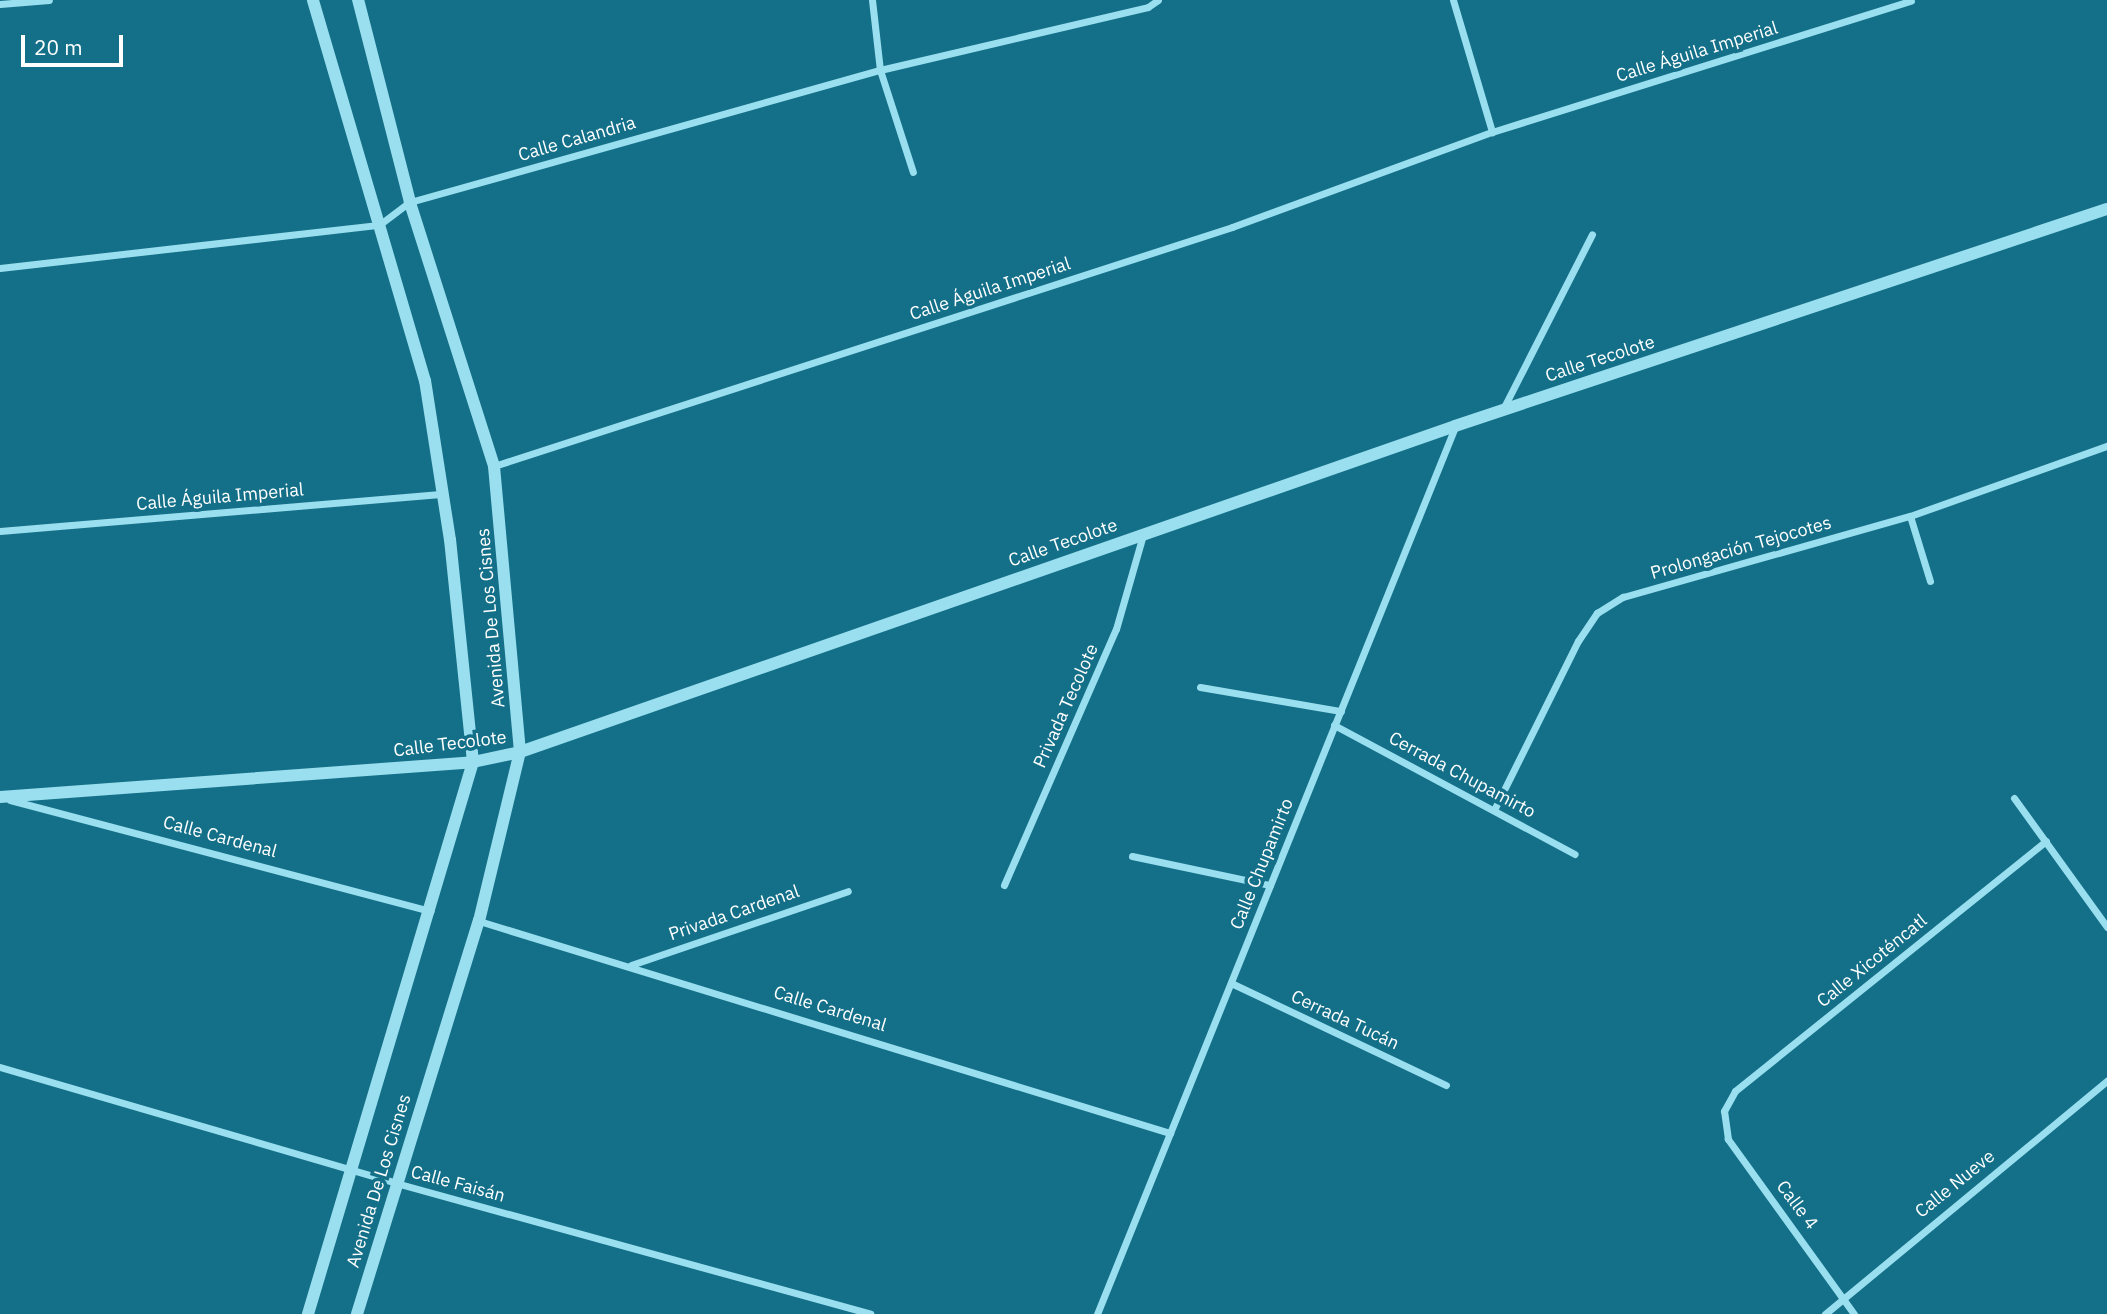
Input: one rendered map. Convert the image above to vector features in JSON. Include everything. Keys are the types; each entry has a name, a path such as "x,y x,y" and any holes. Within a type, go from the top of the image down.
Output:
{"street":[{"path":"0,4 49,0"},
{"name":"Avenida De Los Cisnes","path":"308,1314 431,911 473,762 443,494 425,381 313,0"},
{"name":"Avenida De Los Cisnes","path":"357,1314 479,921 520,752 494,466 410,202 358,0"},
{"path":"872,0 880,70 913,172"},
{"name":"Calle Calandria","path":"379,225 410,202 880,70 1148,7 1158,0"},
{"path":"1453,0 1492,132"},
{"name":"Calle Águila Imperial","path":"494,466 1232,227 1492,132 1911,1"},
{"name":"Calle Tecolote","path":"5,798 473,762 520,752 1455,426 2107,209"},
{"path":"0,268 379,225"},
{"path":"1503,410 1592,234"},
{"name":"Calle Chupamirto","path":"1097,1314 1455,426"},
{"name":"Prolongación Tejocotes","path":"1494,810 1578,640 1597,612 1623,597 1910,516 2107,446"},
{"name":"Calle Águila Imperial","path":"0,531 443,494"},
{"path":"1910,516 1930,581"},
{"name":"Privada Tecolote","path":"1004,885 1116,629 1143,534"},
{"path":"1200,687 1341,711"},
{"name":"Cerrada Chupamirto","path":"1335,725 1575,854"},
{"name":"Calle Cardenal","path":"5,798 431,911"},
{"path":"2014,798 2107,927"},
{"name":"Calle Xicoténcatl","path":"1724,1111 1735,1091 2046,841"},
{"path":"1132,856 1270,885"},
{"name":"Privada Cardenal","path":"631,965 848,891"},
{"name":"Calle Cardenal","path":"479,921 631,965 1170,1133"},
{"name":"Cerrada Tucán","path":"1231,983 1446,1085"},
{"name":"Calle Faisán","path":"0,1067 396,1183 870,1314"},
{"name":"Calle Nueve","path":"1825,1314 1844,1295 2107,1081"},
{"name":"Calle 4","path":"1724,1111 1728,1139 1844,1295 1854,1314"}]}
